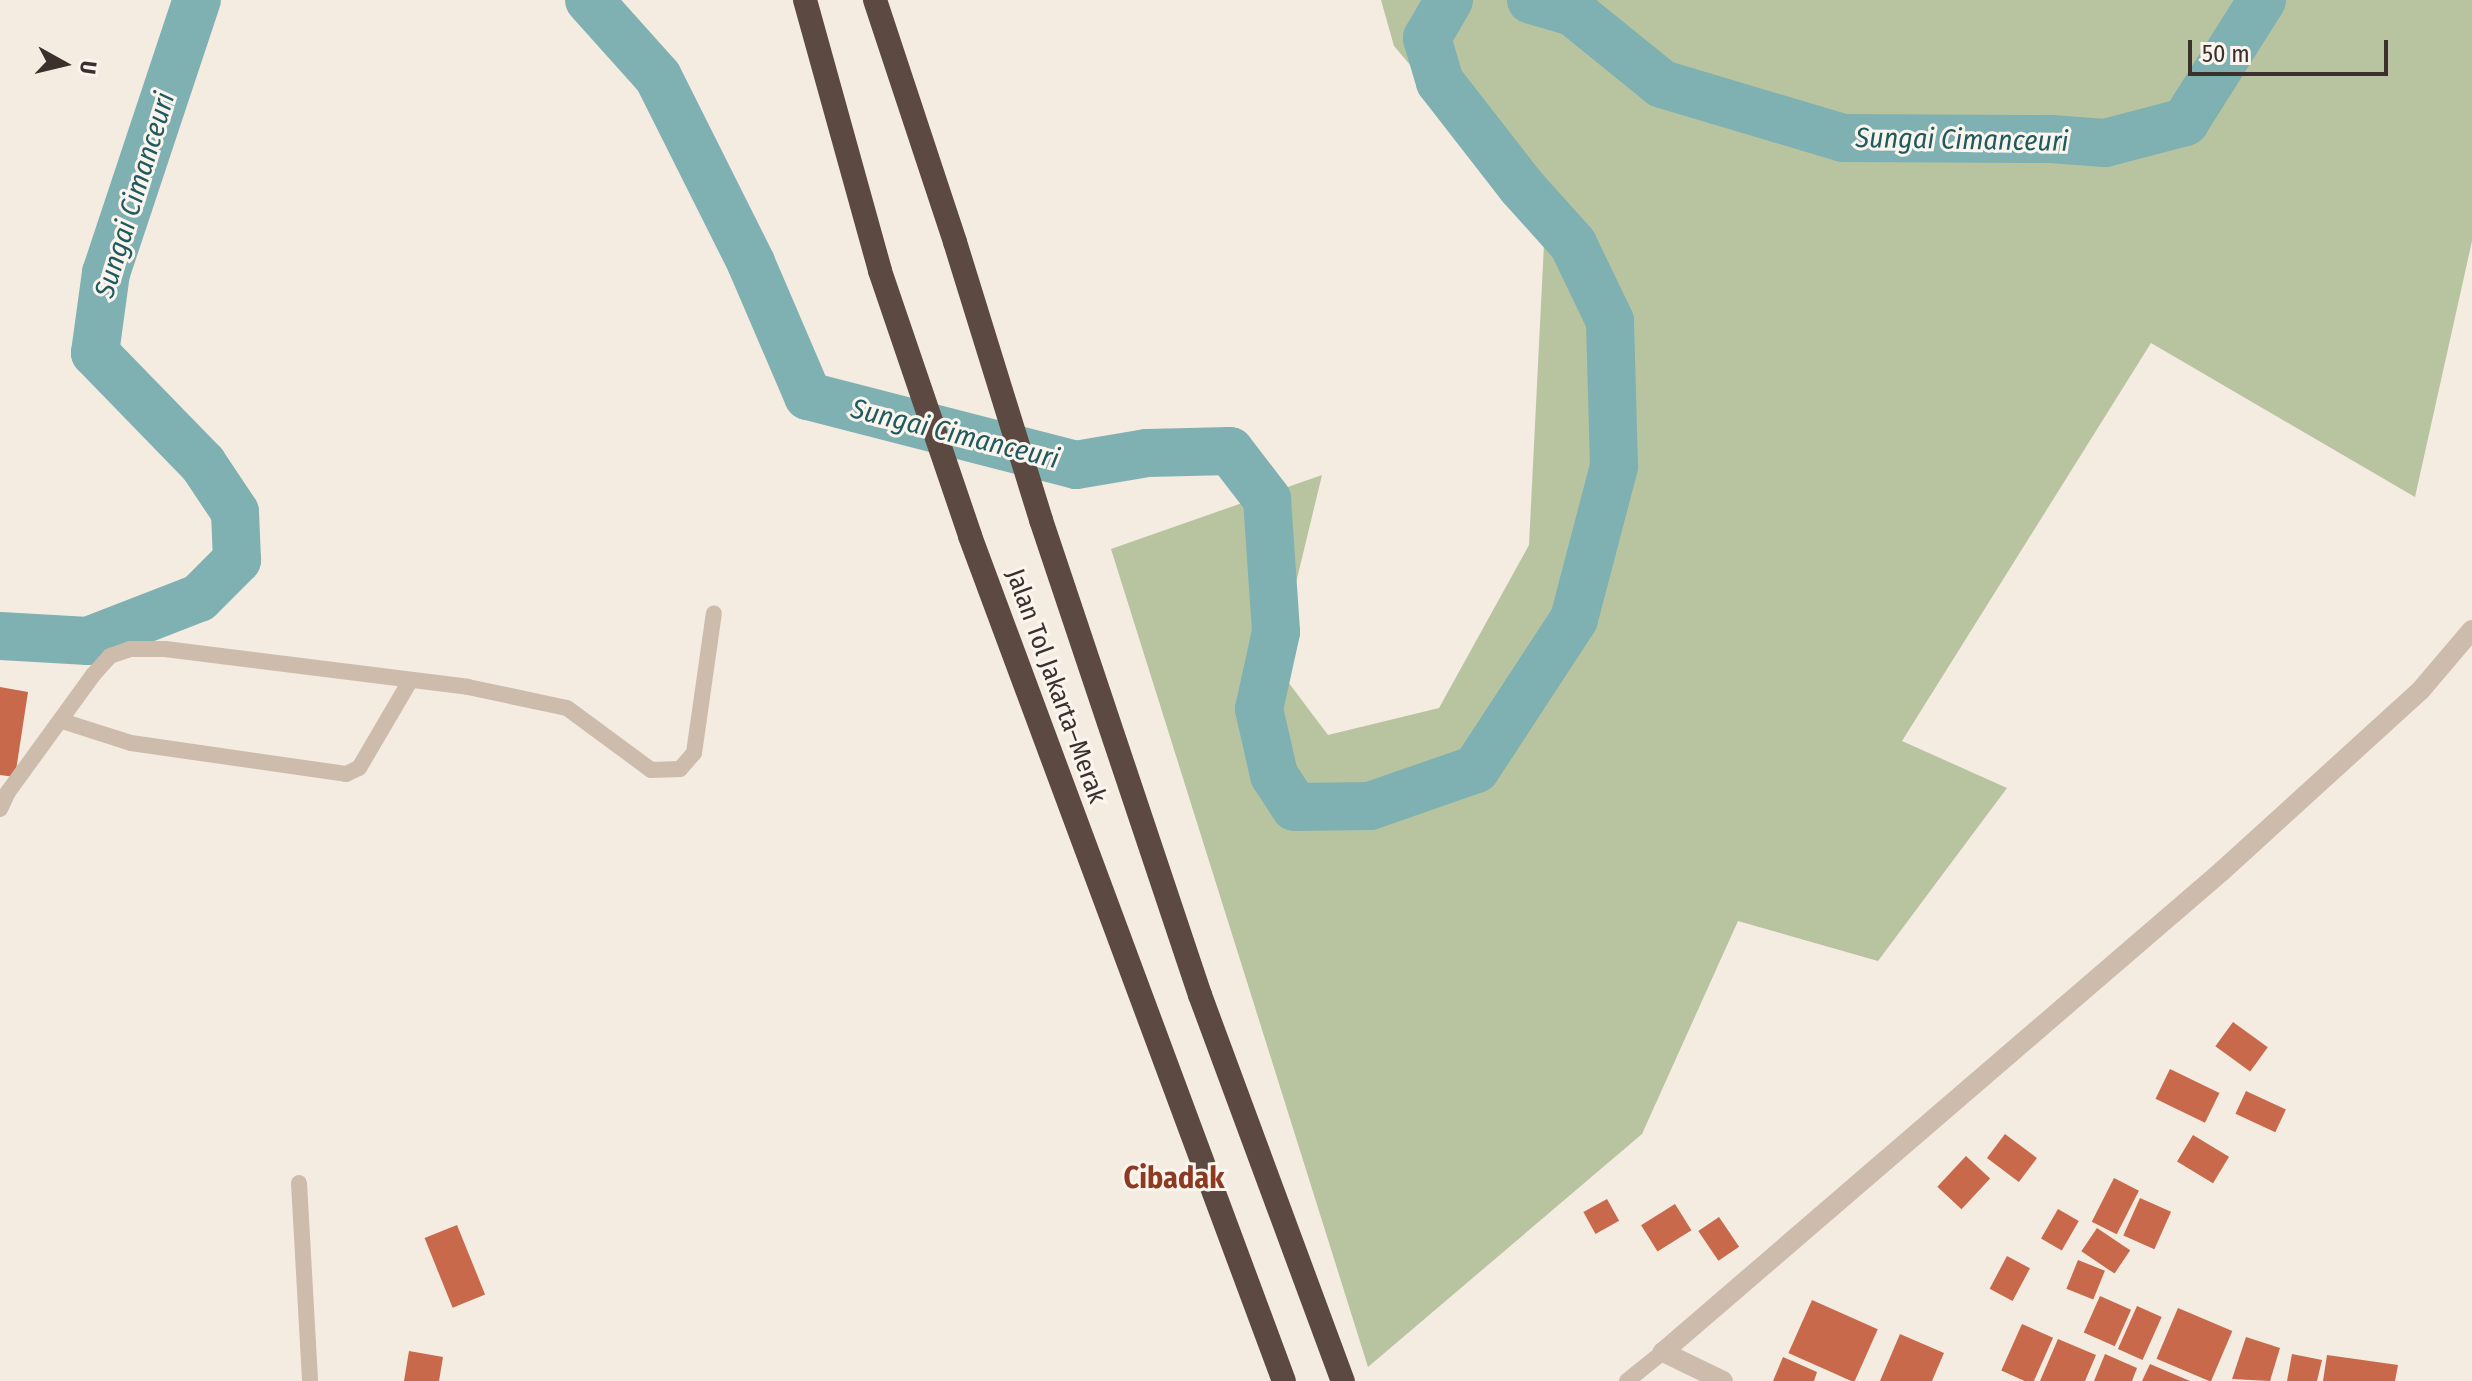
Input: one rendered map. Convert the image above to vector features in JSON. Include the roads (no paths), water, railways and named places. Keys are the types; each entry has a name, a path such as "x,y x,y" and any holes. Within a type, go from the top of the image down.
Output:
{"highway":[{"name":"Jalan Tol Jakarta–Merak","path":"805,0 880,271 970,536 1284,1381"},
{"name":"Jalan Tol Jakarta–Merak","path":"875,0 955,242 1041,520 1200,995 1343,1381"}],"street":[{"path":"1723,1381 1663,1352 2222,871 2420,691 2472,630"}],"lane":[{"path":"0,809 4,791 110,656 130,649 165,649 468,687 567,708 651,770 680,769 694,753 714,613"},
{"path":"62,721 131,743 346,774 359,768 410,681"},
{"path":"299,1183 310,1381"},
{"path":"1627,1381 1663,1352"}],"waterway":[{"name":"Sungai Cimanceuri","path":"0,636 88,641 199,598 237,560 235,512 203,464 95,353 106,273 197,0"},
{"name":"Sungai Cimanceuri","path":"589,0 658,77 751,263 808,396 1076,465 1147,453 1230,451 1267,499 1276,632 1259,709 1274,775 1295,807 1370,806 1476,769 1574,619 1614,466 1610,321 1573,244 1521,186 1440,82 1427,38 1449,0"},
{"name":"Sungai Cimanceuri","path":"1531,0 1573,12 1662,84 1843,138 2051,139 2105,143 2185,122 2262,0"}],"district":[{"name":"Cibadak","path":"1174,1178"}]}
